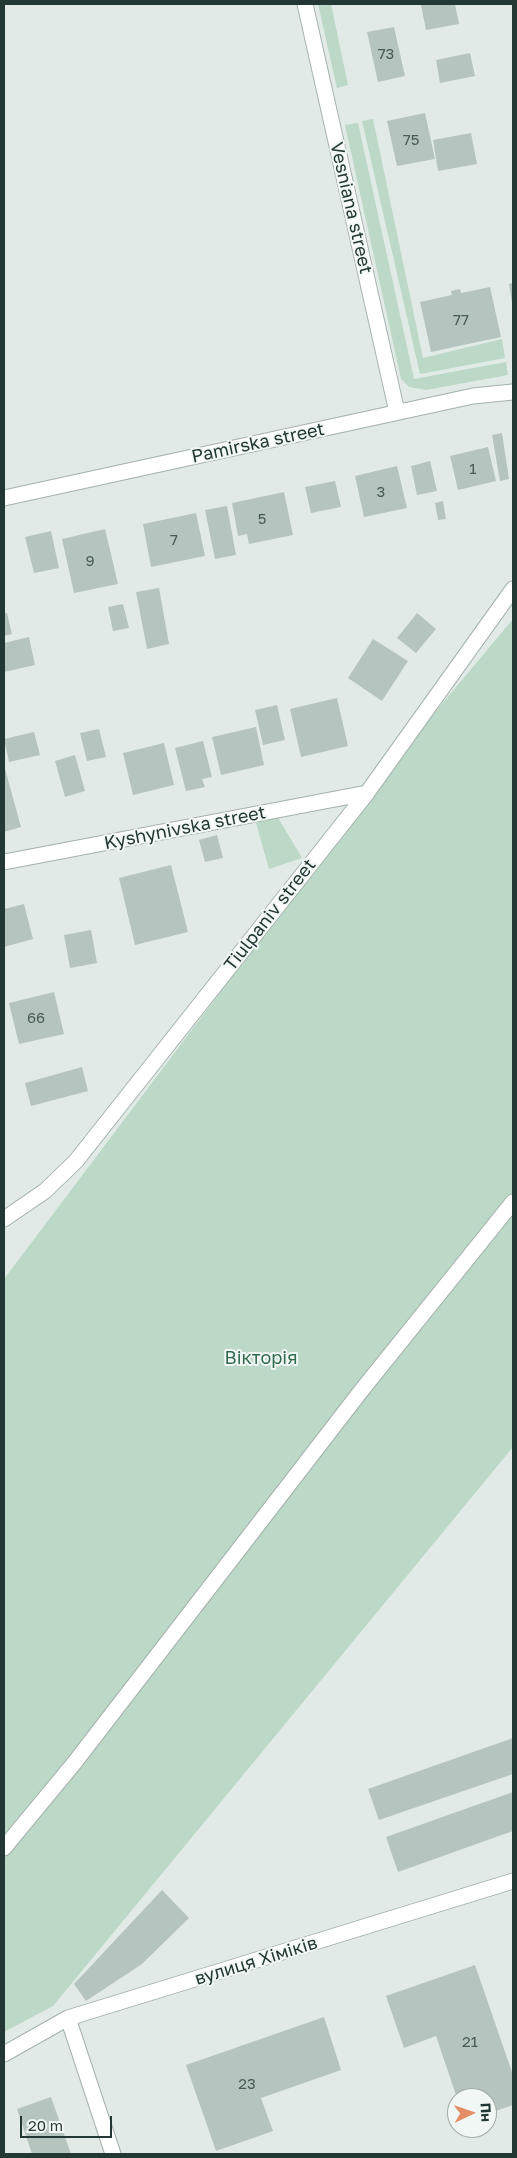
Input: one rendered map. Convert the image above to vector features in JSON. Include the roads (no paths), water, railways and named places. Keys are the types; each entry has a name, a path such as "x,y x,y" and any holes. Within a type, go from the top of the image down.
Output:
{"street":[{"name":"Vesniana street","path":"305,4 397,412"},
{"name":"Pamirska street","path":"4,498 473,396 513,392"},
{"name":"Tiulpaniv street","path":"4,1219 45,1191 76,1161 367,793 513,588"},
{"name":"Kyshynivska street","path":"4,862 367,793"},
{"path":"4,1848 75,1762 361,1391 513,1202"},
{"name":"вулиця Хіміків","path":"4,2054 68,2018 513,1881"},
{"path":"68,2018 113,2154"}],"park label":[{"name":"Вікторія","path":"261,1358"}]}
